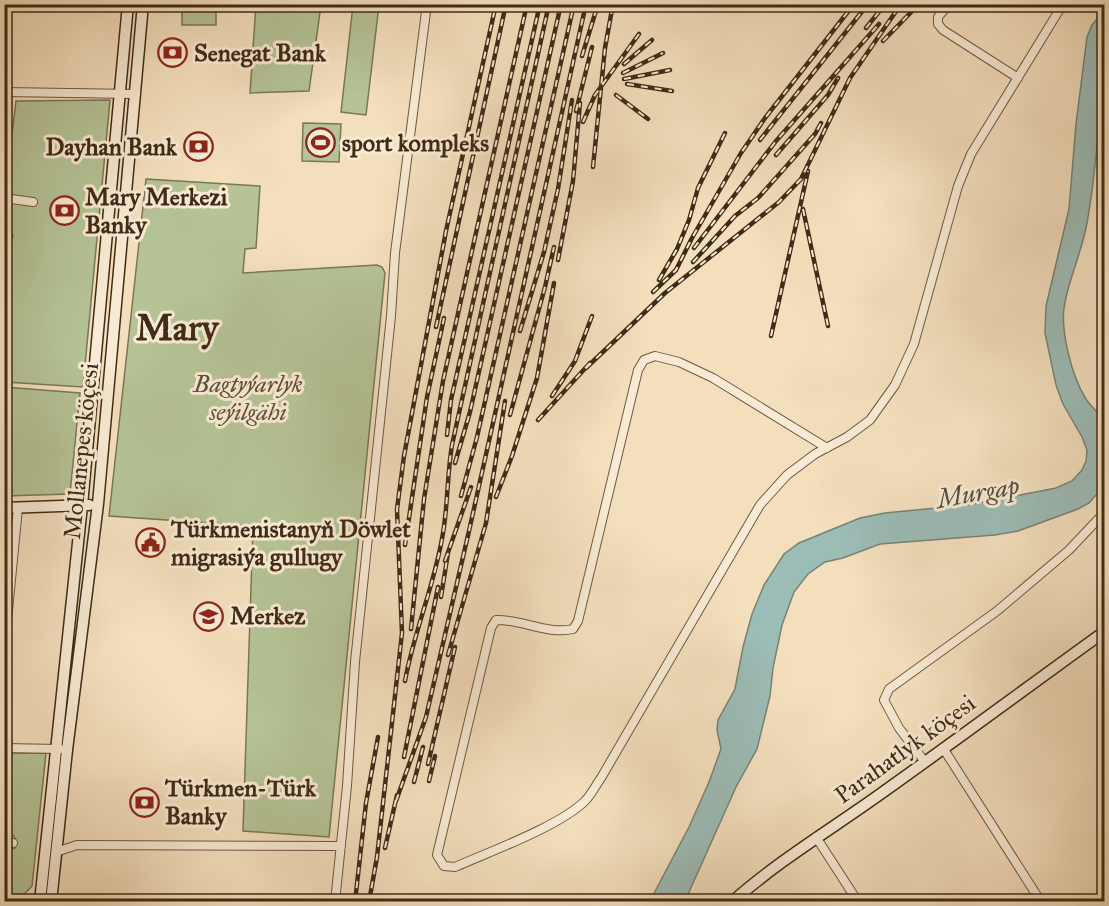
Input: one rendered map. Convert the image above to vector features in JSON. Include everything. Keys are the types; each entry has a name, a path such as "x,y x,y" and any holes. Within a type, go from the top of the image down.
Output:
{"street":[{"name":"Mollanepes köçesi","path":"51,902 82,505 128,4"},
{"name":"Mollanepes köçesi","path":"40,902 98,504 144,4"},
{"path":"334,902 347,786 355,662 391,316 395,253 427,4"},
{"path":"949,4 938,16 938,24 943,30 1018,78"},
{"path":"827,448 713,378 679,362 655,356 644,360 638,370 578,621 573,629 563,631 507,620 496,620 491,628 437,855 444,866 455,867 537,830 568,813 585,800 760,505 786,475 870,420 895,385 915,344 958,186 971,154 1063,4"},
{"path":"4,92 136,94"},
{"path":"4,198 33,202"},
{"path":"4,508 98,504"},
{"path":"4,651 18,508"},
{"path":"925,762 899,728 884,699 889,688 997,611 1069,550 1104,513"},
{"name":"Parahatlyk köçesi","path":"732,902 751,885 816,837 925,762 1104,632"},
{"path":"4,748 62,750"},
{"path":"943,748 1041,902"},
{"path":"816,837 858,902"},
{"path":"56,852 77,845 340,846"}],"green space":[{"path":"182,5 216,5 216,25 182,25"},
{"path":"256,5 321,5 309,91 250,93"},
{"path":"353,5 379,5 366,115 341,112"},
{"path":"110,100 83,387 5,382 4,269 13,235 5,235 4,159 9,159 16,101"},
{"name":"sport kompleks","path":"303,123 341,124 339,162 302,161"},
{"name":"Bagtyýarlyk seýilgähi","path":"146,179 260,186 256,248 245,249 243,273 377,265 382,267 385,273 329,837 243,831 253,526 109,516"},
{"path":"4,387 80,393 70,494 5,496"},
{"path":"5,753 46,753 32,886 18,901 9,901 5,891 5,852 15,848 17,842 13,835 5,835"}],"water":[{"path":"1104,11 1104,84 1092,190 1085,233 1067,292 1064,325 1068,352 1081,390 1090,405 1104,420 1104,486 1089,503 1078,509 1018,531 995,535 880,544 825,562 808,574 794,592 782,625 770,696 757,749 736,787 685,901 650,901 689,827 709,782 721,749 717,730 718,720 735,689 752,614 764,585 784,554 799,543 860,518 885,513 967,505 1056,488 1072,481 1082,470 1087,450 1063,404 1056,385 1045,333 1046,306 1069,209 1076,124 1087,37 1092,25"}],"railway":[{"path":"369,902 377,857 402,633 397,509 404,456 446,231 496,4"},
{"path":"436,327 506,4"},
{"path":"411,629 424,499 443,381 527,4"},
{"path":"447,435 451,400 540,4"},
{"path":"405,681 439,552 445,522 452,445 549,4"},
{"path":"455,463 470,412 561,4"},
{"path":"461,496 477,437 574,4"},
{"path":"396,801 426,717 586,4"},
{"path":"582,56 598,4"},
{"path":"593,167 605,48 613,4"},
{"path":"653,292 676,270 741,153 765,118 854,4"},
{"path":"760,140 868,4"},
{"path":"866,28 885,4"},
{"path":"586,368 665,293 779,202 801,179 850,78 901,4"},
{"path":"883,41 919,4"},
{"path":"694,248 776,141 879,24"},
{"path":"583,122 595,95 639,34"},
{"path":"624,64 652,40"},
{"path":"576,111 592,47"},
{"path":"623,73 663,53"},
{"path":"624,79 670,70"},
{"path":"776,155 828,95 838,78"},
{"path":"627,84 672,91"},
{"path":"616,95 648,119"},
{"path":"520,331 544,252 558,189 572,100"},
{"path":"558,260 573,181 580,103"},
{"path":"693,262 735,216 758,198 815,134 821,123"},
{"path":"659,280 677,249 689,220 698,188 725,133"},
{"path":"771,336 808,171"},
{"path":"803,209 828,326"},
{"path":"510,415 554,247"},
{"path":"496,497 537,378 554,283"},
{"path":"552,396 575,361 592,316"},
{"path":"405,545 427,397 444,318"},
{"path":"538,420 590,363"},
{"path":"448,655 486,523 505,401"},
{"path":"445,561 471,487"},
{"path":"441,597 448,553"},
{"path":"404,757 438,587"},
{"path":"428,764 455,647"},
{"path":"355,902 366,803 378,737"},
{"path":"414,782 423,747"},
{"path":"429,781 435,756"},
{"path":"385,848 397,795"}],"place":[{"name":"Senegat Bank","path":"173,53"},
{"name":"sport kompleks","path":"321,143"},
{"name":"Dayhan Bank","path":"198,147"},
{"name":"Mary Merkezi Banky","path":"64,211"},
{"name":"Türkmenistanyň Döwlet migrasiýa gullugy","path":"150,543"},
{"name":"Merkez","path":"209,616"},
{"name":"Türkmen-Türk Banky","path":"144,802"}],"district":[{"name":"Mary","path":"177,327"}],"water label":[{"name":"Murgap","path":"978,492"}]}
